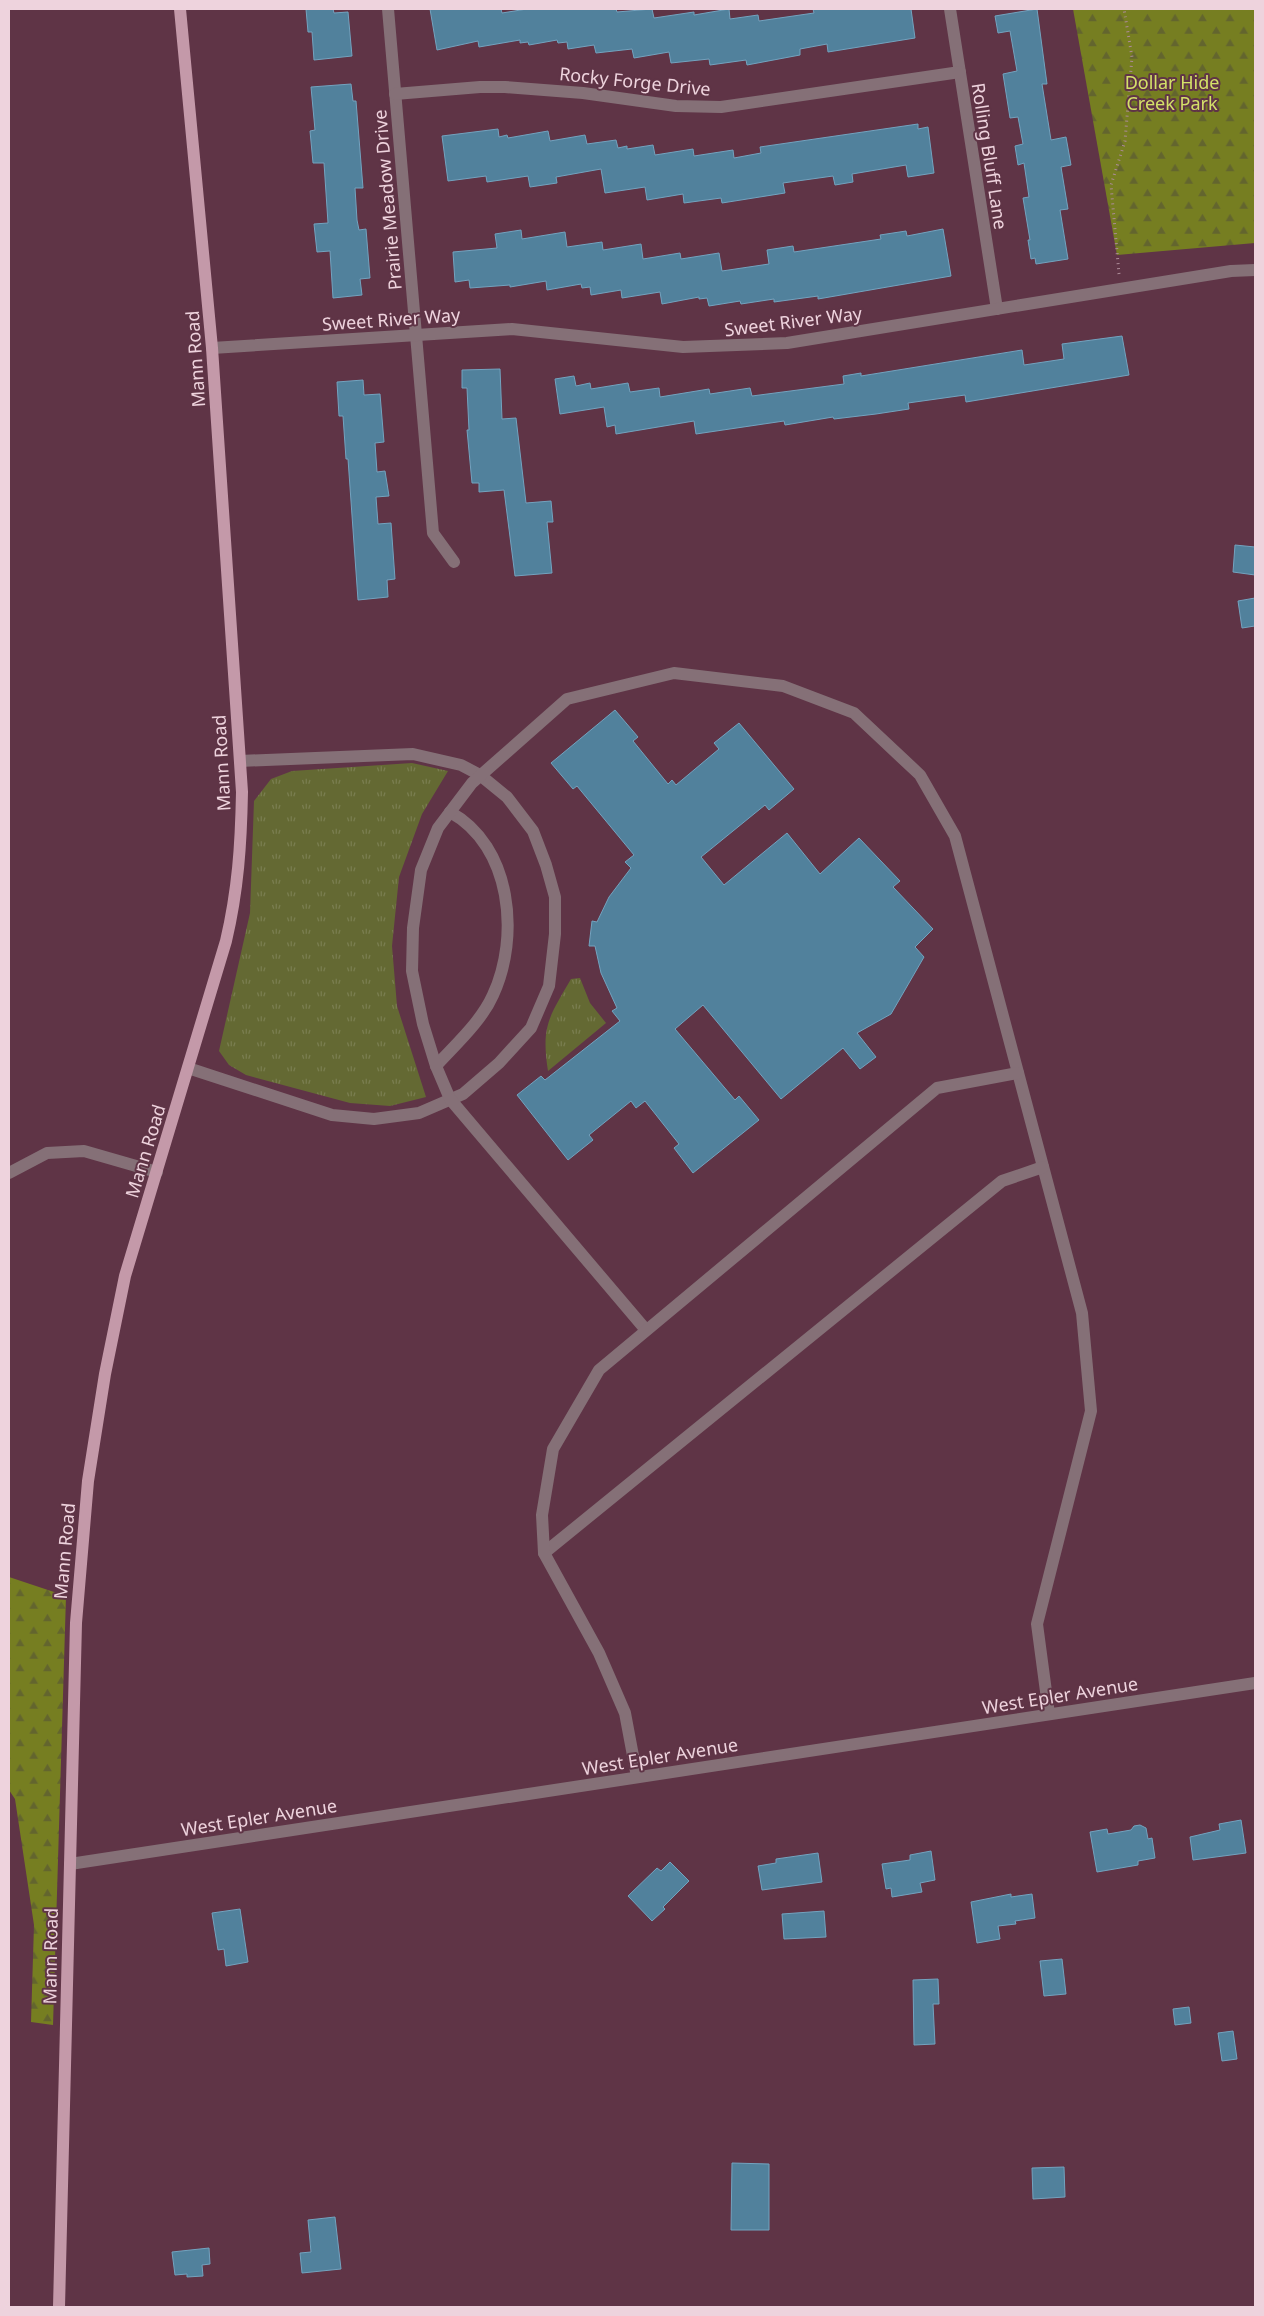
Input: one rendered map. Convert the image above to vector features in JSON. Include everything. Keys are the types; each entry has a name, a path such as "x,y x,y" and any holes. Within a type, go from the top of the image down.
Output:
{"main road":[{"name":"Mann Road","path":"59,2307 76,1623 88,1481 105,1374 120,1301 232,914 241,854 242,792 212,348 180,9"}],"street":[{"name":"Prairie Meadow Drive","path":"388,9 433,533 454,562"},
{"name":"Rolling Bluff Lane","path":"950,9 997,310"},
{"name":"Rocky Forge Drive","path":"395,94 480,87 505,87 583,93 676,106 721,107 960,72"},
{"name":"Sweet River Way","path":"212,348 512,329 683,347 728,347 787,343 1231,271 1255,270"},
{"path":"646,1330 450,1099 436,1066 412,971 420,870 438,828 480,775 567,699 674,673 783,686 854,713 920,775 955,836 1082,1313 1091,1411 1037,1624 1049,1714"},
{"path":"188,1068 332,1115 374,1119 419,1113 463,1094 499,1063 531,1028 549,986 555,934 555,897 533,831 507,797 480,775 461,765 413,754 240,762"},
{"path":"436,1066 474,1024 492,997 505,965 507,939 506,901 497,862 480,837 461,818 450,812"},
{"path":"637,1777 625,1713 598,1653 544,1553 542,1515 553,1449 599,1370 937,1088 1018,1073"},
{"path":"9,1173 47,1153 84,1151 157,1172"},
{"path":"544,1553 1002,1181 1043,1167"},
{"name":"West Epler Avenue","path":"70,1864 1255,1683"}],"path":[{"path":"1120,290 1111,185 1125,141 1132,57 1124,9"}],"green space":[{"name":"Dollar Hide Creek Park","path":"1073,9 1255,9 1255,243 1117,255"},
{"path":"412,763 448,771 422,814 399,877 392,946 397,1006 426,1097 390,1106 350,1103 246,1075 229,1065 219,1051 250,913 254,801 271,779 292,771"},
{"path":"580,978 590,1003 606,1023 548,1071 546,1032 552,1013 571,979"},
{"path":"9,1577 66,1596 53,2025 31,2022 34,1925 15,1799 9,1790"}],"building":[{"path":"306,9 333,9 334,13 348,12 352,56 314,60 312,32 308,32"},
{"path":"430,9 501,9 502,13 527,9 616,9 617,12 652,9 654,18 694,12 694,15 729,9 730,19 758,15 759,21 814,13 813,9 911,9 915,38 828,52 827,44 800,49 800,55 747,65 746,60 710,65 709,59 671,63 669,52 634,58 632,49 596,53 594,45 568,49 567,42 558,43 557,40 529,45 528,42 520,43 520,40 479,47 478,41 437,50"},
{"path":"1037,9 1047,84 1042,84 1051,140 1066,137 1071,165 1061,167 1068,209 1060,210 1068,259 1036,264 1035,258 1031,259 1023,198 1029,197 1024,163 1018,165 1015,146 1023,144 1018,117 1010,118 1003,74 1017,71 1010,31 998,33 995,16"},
{"path":"351,84 353,101 356,101 363,188 355,188 357,220 359,230 366,229 370,278 360,279 362,295 333,298 330,251 317,252 314,224 328,223 324,163 313,163 310,131 315,130 311,87"},
{"path":"918,124 918,129 928,127 934,173 908,177 906,165 852,174 853,182 835,185 833,176 783,183 785,193 722,203 721,198 684,203 683,194 647,200 645,187 605,193 601,169 556,177 557,183 530,187 528,176 487,182 486,176 448,181 442,136 498,129 499,137 507,135 508,138 548,131 550,141 585,135 587,144 616,140 618,148 627,146 627,149 653,145 655,155 693,149 694,156 733,150 734,158 761,153 760,147"},
{"path":"943,229 951,276 818,299 818,296 774,302 774,299 741,304 740,301 709,306 707,298 699,299 699,297 662,304 660,292 622,298 621,290 591,295 590,287 582,288 581,284 547,290 546,281 510,287 510,285 470,288 469,280 455,282 453,252 497,248 495,234 521,230 522,239 565,232 567,247 602,242 603,250 641,244 643,259 680,253 681,259 719,253 722,271 769,264 767,250 793,246 794,252 881,239 880,235 906,231 907,236"},
{"path":"1122,336 1129,375 966,402 965,395 908,403 909,409 876,414 834,419 833,417 785,425 784,421 696,434 694,421 616,434 615,425 607,427 604,407 560,414 555,379 574,376 576,386 590,383 591,389 628,383 630,392 659,388 660,397 709,389 710,394 750,388 752,396 844,384 843,376 861,373 861,376 1022,350 1024,365 1064,359 1062,344"},
{"path":"500,369 502,419 516,418 526,503 551,501 553,522 547,522 552,573 515,576 504,490 479,492 479,483 472,483 467,430 469,430 467,388 462,388 462,370"},
{"path":"363,380 364,395 380,394 384,442 375,443 377,472 385,471 389,496 376,497 378,524 391,523 395,579 387,580 388,597 358,600 348,459 346,459 343,416 339,416 337,382"},
{"path":"1235,545 1255,547 1255,575 1233,572"},
{"path":"1255,598 1255,626 1242,628 1238,601"},
{"path":"615,710 638,737 633,741 668,784 672,780 676,785 719,749 714,743 739,723 794,789 769,810 765,805 701,857 724,885 787,833 820,874 859,838 900,881 893,887 933,929 915,947 924,957 891,1014 857,1033 876,1057 860,1069 843,1048 781,1099 703,1005 675,1029 735,1100 739,1096 759,1120 693,1173 674,1148 679,1144 645,1101 636,1108 631,1101 589,1135 593,1140 568,1160 517,1095 541,1076 545,1080 620,1021 612,1011 617,1008 601,973 595,946 589,946 592,921 597,922 609,897 631,868 625,862 634,855 577,786 573,789 551,763"},
{"path":"1241,1820 1246,1853 1193,1860 1190,1837 1220,1830 1219,1824"},
{"path":"1140,1825 1146,1828 1148,1839 1152,1838 1155,1858 1138,1861 1138,1865 1097,1872 1090,1832 1107,1829 1108,1834 1131,1830 1134,1826"},
{"path":"931,1851 935,1880 920,1883 922,1892 892,1897 891,1888 886,1889 882,1864 910,1860 910,1855"},
{"path":"818,1853 822,1882 762,1890 758,1866 776,1863 776,1859"},
{"path":"670,1862 689,1881 652,1921 628,1896 657,1868 661,1871"},
{"path":"1011,1894 1011,1897 1032,1894 1035,1918 1015,1921 1016,1924 998,1926 1000,1939 977,1943 971,1902"},
{"path":"240,1909 248,1962 226,1966 224,1949 218,1950 212,1913"},
{"path":"824,1911 826,1937 784,1939 782,1914"},
{"path":"1062,1959 1066,1994 1044,1996 1040,1961"},
{"path":"938,1979 939,2004 933,2004 935,2044 914,2045 913,1980"},
{"path":"1189,2007 1191,2023 1175,2025 1173,2009"},
{"path":"1233,2031 1237,2059 1222,2061 1218,2033"},
{"path":"732,2163 769,2164 769,2230 731,2230"},
{"path":"1064,2167 1065,2197 1033,2199 1032,2168"},
{"path":"335,2217 341,2269 302,2273 300,2253 311,2252 308,2220"},
{"path":"209,2248 210,2264 202,2265 203,2276 187,2277 187,2274 175,2275 172,2252"}]}
